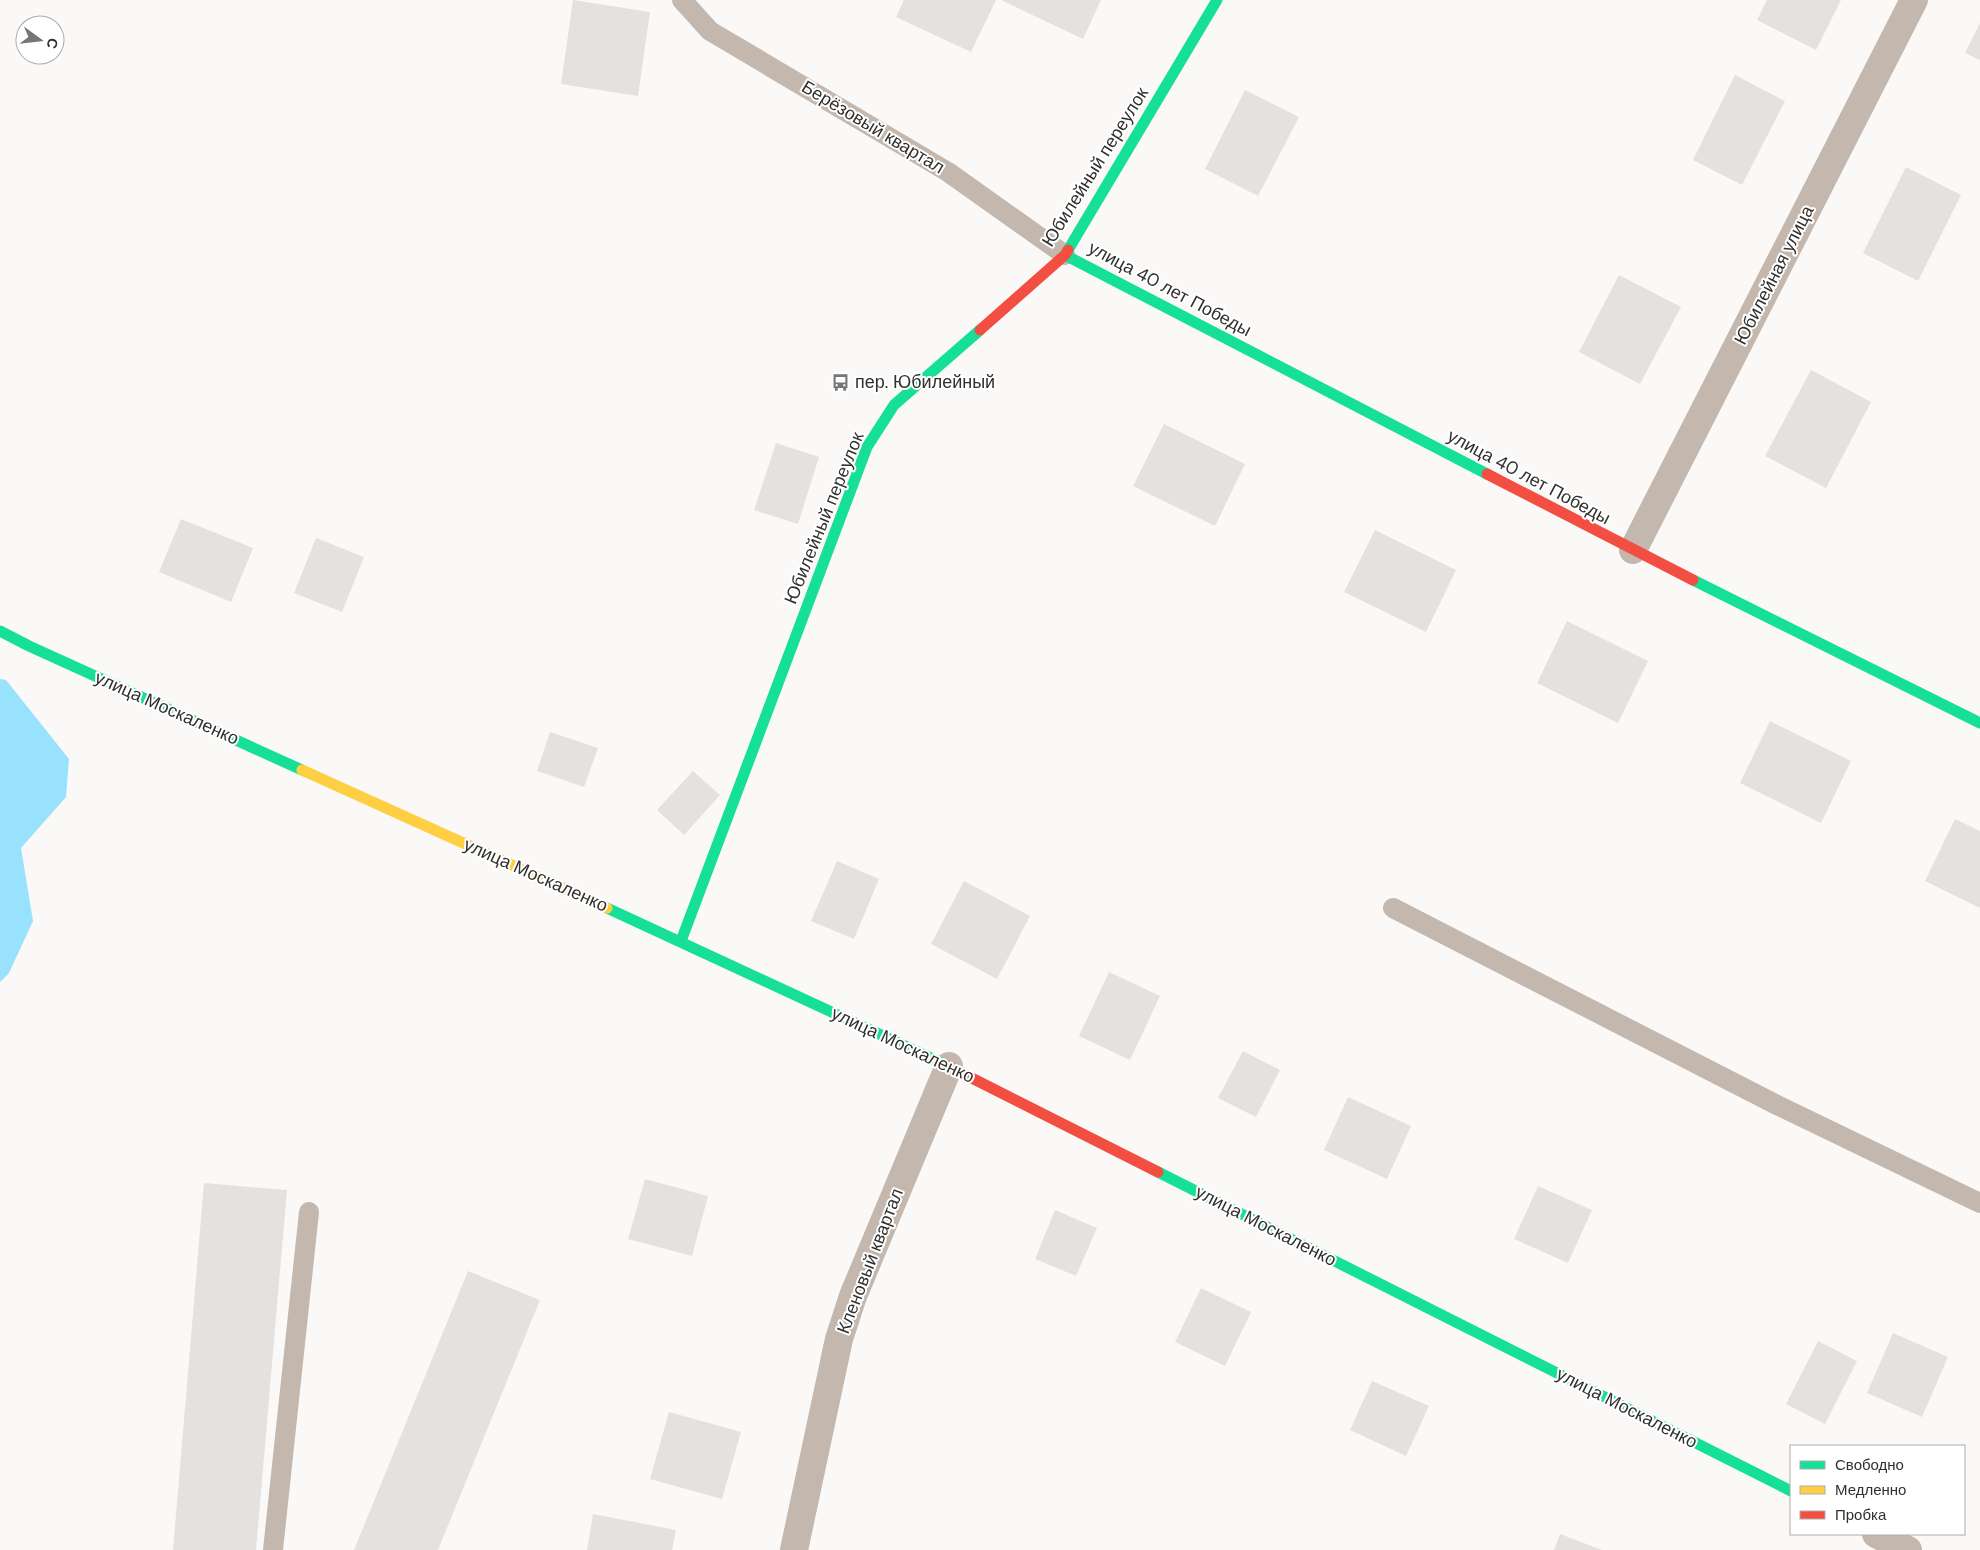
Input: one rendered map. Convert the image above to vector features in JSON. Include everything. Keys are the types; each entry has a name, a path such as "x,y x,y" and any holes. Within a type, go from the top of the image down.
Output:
{"street":[{"name":"Юбилейный переулок","path":"681,941 868,447 894,406 1066,255 1216,0"},
{"name":"Юбилейная улица","path":"1633,550 1914,0"},
{"name":"улица 40 лет Победы","path":"1066,255 1633,550 1980,723"},
{"name":"улица Москаленко","path":"0,631 29,646 681,941 948,1066 1790,1490"},
{"name":"Кленовый квартал","path":"794,1550 839,1339 854,1296 948,1066"},
{"path":"1878,1535 1908,1550"}],"lane":[{"name":"Берёзовый квартал","path":"682,0 710,31 948,172 1066,255"},
{"path":"1392,908 1769,1100 1980,1203"},
{"path":"274,1550 309,1212"}],"water":[{"path":"0,679 6,680 69,759 66,797 21,848 33,921 9,973 0,982"}],"building":[{"path":"573,0 650,12 638,96 561,84"},
{"path":"904,0 996,0 971,52 896,17"},
{"path":"1001,0 1101,0 1083,39"},
{"path":"1767,0 1841,0 1816,50 1757,20"},
{"path":"1980,23 1980,60 1965,53"},
{"path":"1735,75 1785,101 1742,185 1693,160"},
{"path":"1245,90 1299,117 1258,196 1205,169"},
{"path":"1906,167 1961,195 1918,281 1863,253"},
{"path":"1619,275 1681,307 1640,384 1579,352"},
{"path":"1811,370 1871,402 1826,488 1765,456"},
{"path":"1164,424 1245,464 1215,526 1133,486"},
{"path":"776,443 819,457 798,524 754,510"},
{"path":"181,519 253,548 231,602 159,572"},
{"path":"1375,530 1456,570 1426,632 1344,592"},
{"path":"316,538 364,557 342,612 294,593"},
{"path":"1567,621 1648,661 1618,723 1537,683"},
{"path":"1770,721 1851,761 1821,823 1740,783"},
{"path":"550,732 598,748 584,787 537,771"},
{"path":"693,771 720,795 684,835 657,810"},
{"path":"1955,819 1980,831 1980,908 1925,881"},
{"path":"837,861 879,879 854,939 811,921"},
{"path":"964,881 1030,916 997,979 931,944"},
{"path":"1109,972 1160,996 1130,1060 1079,1036"},
{"path":"1243,1051 1280,1070 1256,1117 1218,1098"},
{"path":"1348,1097 1411,1126 1387,1179 1324,1150"},
{"path":"645,1179 708,1196 692,1256 628,1239"},
{"path":"204,1183 287,1190 256,1550 173,1550"},
{"path":"1538,1186 1592,1210 1568,1263 1514,1239"},
{"path":"1055,1210 1097,1228 1076,1276 1035,1259"},
{"path":"468,1271 540,1300 438,1550 354,1550"},
{"path":"1201,1288 1251,1312 1225,1366 1175,1342"},
{"path":"1893,1333 1948,1357 1922,1417 1867,1393"},
{"path":"1818,1341 1857,1361 1825,1424 1786,1404"},
{"path":"1372,1381 1429,1406 1406,1456 1350,1430"},
{"path":"669,1412 741,1432 722,1499 650,1479"},
{"path":"593,1514 676,1530 672,1550 587,1550"},
{"path":"1560,1534 1602,1550 1554,1550"}],"traffic: fast":[{"path":"1068,250 1217,0"},
{"path":"1065,255 1487,474"},
{"path":"681,941 867,447 894,405 980,330"},
{"path":"1693,580 1980,723"},
{"path":"0,631 29,646 302,770"},
{"path":"607,908 946,1065"},
{"path":"1158,1172 1790,1490"}],"traffic: slow":[{"path":"302,770 607,908"}],"traffic: jam":[{"path":"980,330 1065,255 1068,250"},
{"path":"1487,474 1693,580"},
{"path":"946,1065 1158,1172"}],"place":[{"name":"пер. Юбилейный","path":"841,382"}]}
